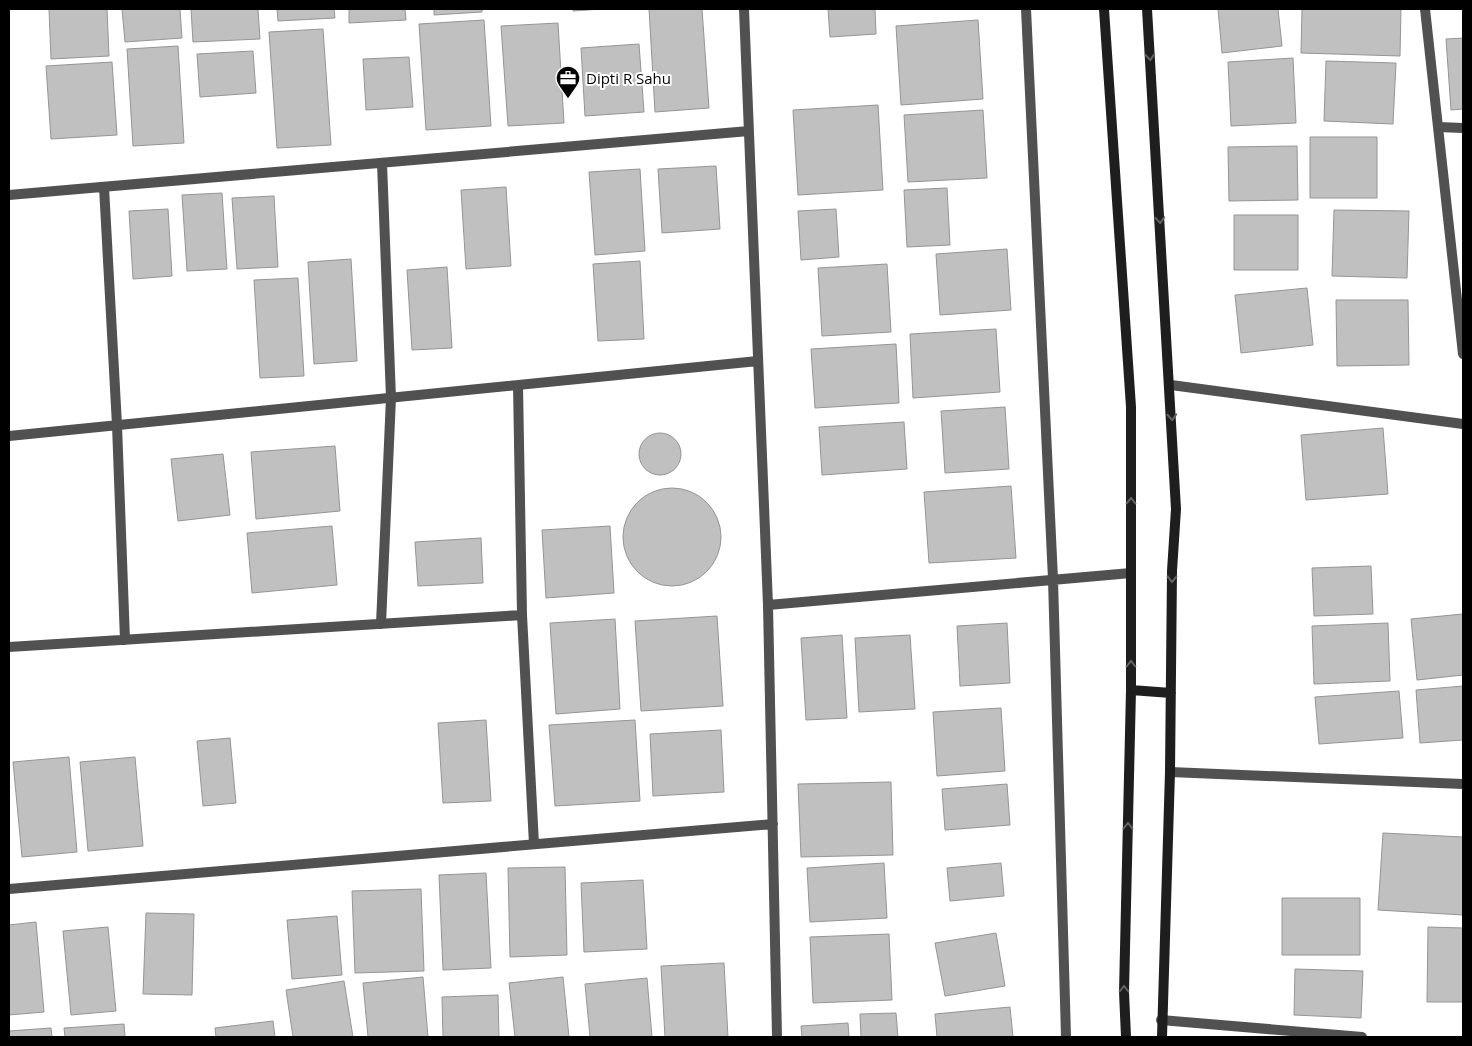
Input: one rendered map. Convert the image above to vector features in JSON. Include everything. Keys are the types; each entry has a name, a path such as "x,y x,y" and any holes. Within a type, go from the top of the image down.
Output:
{"street":[{"path":"744,9 768,605 777,1037"},
{"path":"1026,9 1053,579 1066,1037"},
{"path":"1104,9 1131,407 1131,690 1124,992 1126,1037"},
{"path":"1147,9 1176,509 1172,571 1170,772 1161,1020 1162,1037"},
{"path":"1425,9 1463,354"},
{"path":"1438,127 1463,128"},
{"path":"9,195 749,132"},
{"path":"381,624 391,398 382,163"},
{"path":"104,186 117,425 125,640"},
{"path":"9,436 758,361"},
{"path":"518,385 522,615 534,844"},
{"path":"1170,385 1463,424"},
{"path":"768,605 1131,573"},
{"path":"9,647 522,615"},
{"path":"1131,690 1170,693"},
{"path":"1170,772 1463,784"},
{"path":"9,889 772,824"},
{"path":"1161,1020 1362,1037"}],"building":[{"path":"49,9 107,9 109,56 51,59"},
{"path":"122,9 180,9 182,38 125,42"},
{"path":"191,9 258,9 260,39 193,42"},
{"path":"277,9 334,9 335,18 278,21"},
{"path":"349,9 405,9 406,20 349,23"},
{"path":"434,9 482,9 482,12 434,15"},
{"path":"573,9 602,9 573,11"},
{"path":"649,9 702,9 709,108 655,112"},
{"path":"828,9 875,9 876,34 830,37"},
{"path":"1218,9 1278,9 1282,46 1222,53"},
{"path":"1302,9 1401,9 1400,56 1301,53"},
{"path":"484,20 491,126 426,130 419,24"},
{"path":"978,20 983,99 901,105 896,26"},
{"path":"558,23 564,123 508,126 501,26"},
{"path":"323,29 331,145 277,148 269,32"},
{"path":"1463,38 1463,109 1451,110 1446,39"},
{"path":"639,44 644,112 585,116 581,48"},
{"path":"178,46 184,143 133,146 127,49"},
{"path":"253,51 256,93 200,97 197,54"},
{"path":"409,57 413,107 366,110 363,59"},
{"path":"1293,58 1296,123 1231,126 1228,62"},
{"path":"1326,61 1396,63 1393,124 1324,121"},
{"path":"112,62 117,135 51,139 46,66"},
{"path":"878,105 883,190 798,195 793,110"},
{"path":"983,110 987,178 908,182 904,115"},
{"path":"1310,137 1377,137 1377,198 1310,198"},
{"path":"1297,146 1298,200 1229,201 1228,147"},
{"path":"716,166 720,229 662,233 658,169"},
{"path":"640,169 645,251 595,255 589,172"},
{"path":"506,187 511,266 466,269 461,190"},
{"path":"947,188 950,245 907,247 904,190"},
{"path":"222,193 227,269 187,271 182,195"},
{"path":"274,196 278,267 237,269 232,198"},
{"path":"168,209 172,276 133,279 129,211"},
{"path":"836,209 839,257 801,260 798,211"},
{"path":"1334,210 1409,211 1407,278 1332,276"},
{"path":"1234,215 1298,215 1298,270 1234,270"},
{"path":"1007,249 1011,310 940,315 936,254"},
{"path":"351,259 357,361 314,364 308,262"},
{"path":"640,261 644,339 598,341 593,264"},
{"path":"887,264 891,332 822,336 818,268"},
{"path":"447,267 452,348 412,350 407,270"},
{"path":"298,278 304,376 260,378 254,280"},
{"path":"1307,288 1313,345 1241,353 1235,295"},
{"path":"1336,300 1408,300 1409,365 1337,366"},
{"path":"996,329 1000,392 913,398 910,334"},
{"path":"896,344 899,403 815,408 811,349"},
{"path":"1005,407 1009,469 945,473 941,411"},
{"path":"904,422 907,469 822,475 819,427"},
{"path":"1383,428 1388,494 1306,500 1301,435"},
{"path":"656,433 664,433 675,439 681,454 675,469 664,475 656,475 645,469 639,458 639,450 645,439"},
{"path":"335,446 340,511 256,519 251,452"},
{"path":"223,454 230,515 178,521 171,459"},
{"path":"1011,486 1016,558 929,563 924,492"},
{"path":"672,488 691,492 707,502 717,518 721,537 717,556 707,572 691,582 672,586 653,582 637,572 627,556 623,537 627,518 637,502 653,492"},
{"path":"332,526 337,585 252,593 247,533"},
{"path":"610,526 614,593 546,598 542,530"},
{"path":"481,538 483,583 418,586 415,542"},
{"path":"1371,566 1373,614 1314,616 1312,568"},
{"path":"1463,614 1463,675 1417,680 1411,619"},
{"path":"717,616 723,706 641,711 635,621"},
{"path":"615,619 620,709 556,714 550,623"},
{"path":"1007,623 1010,683 960,686 957,626"},
{"path":"1388,623 1390,681 1314,684 1312,626"},
{"path":"842,635 847,718 806,720 801,638"},
{"path":"910,635 915,709 859,712 855,638"},
{"path":"1463,686 1463,740 1420,743 1416,690"},
{"path":"1399,691 1403,738 1319,744 1315,697"},
{"path":"1001,708 1005,771 937,776 933,712"},
{"path":"486,720 491,801 443,803 438,723"},
{"path":"635,720 640,801 555,806 549,725"},
{"path":"721,730 724,792 653,796 650,734"},
{"path":"230,738 236,803 203,806 197,741"},
{"path":"69,757 77,852 22,857 13,762"},
{"path":"135,757 143,846 88,851 80,762"},
{"path":"891,782 893,855 801,857 798,784"},
{"path":"1007,784 1010,825 945,830 942,789"},
{"path":"1383,833 1463,837 1463,915 1378,910"},
{"path":"884,863 887,918 810,922 807,868"},
{"path":"1001,863 1004,896 950,901 947,868"},
{"path":"565,867 567,955 510,957 508,868"},
{"path":"486,873 491,968 443,970 439,875"},
{"path":"643,880 647,949 584,952 581,883"},
{"path":"421,889 424,971 355,973 352,891"},
{"path":"1282,898 1360,898 1360,955 1282,955"},
{"path":"146,913 194,914 192,995 143,994"},
{"path":"337,916 342,975 292,979 287,920"},
{"path":"36,922 44,1012 9,1015 9,925"},
{"path":"108,927 116,1011 71,1015 63,931"},
{"path":"1428,927 1463,928 1463,1002 1427,1002"},
{"path":"996,933 1005,986 945,996 935,943"},
{"path":"889,934 892,1000 813,1003 810,937"},
{"path":"724,963 728,1037 665,1037 661,966"},
{"path":"1295,969 1363,971 1361,1018 1294,1015"},
{"path":"423,977 428,1037 368,1037 363,983"},
{"path":"563,977 569,1037 515,1037 509,983"},
{"path":"647,978 652,1037 590,1037 585,984"},
{"path":"344,981 353,1037 293,1037 286,990"},
{"path":"498,995 499,1037 443,1037 442,997"},
{"path":"1010,1007 1013,1037 937,1037 935,1014"},
{"path":"896,1013 898,1037 861,1037 860,1014"},
{"path":"273,1021 275,1037 216,1037 215,1028"},
{"path":"848,1023 849,1037 802,1037 801,1026"},
{"path":"124,1024 125,1037 65,1037 64,1028"},
{"path":"51,1028 52,1037 9,1037 9,1031"}],"place":[{"name":"Dipti R Sahu","path":"568,99"}]}
